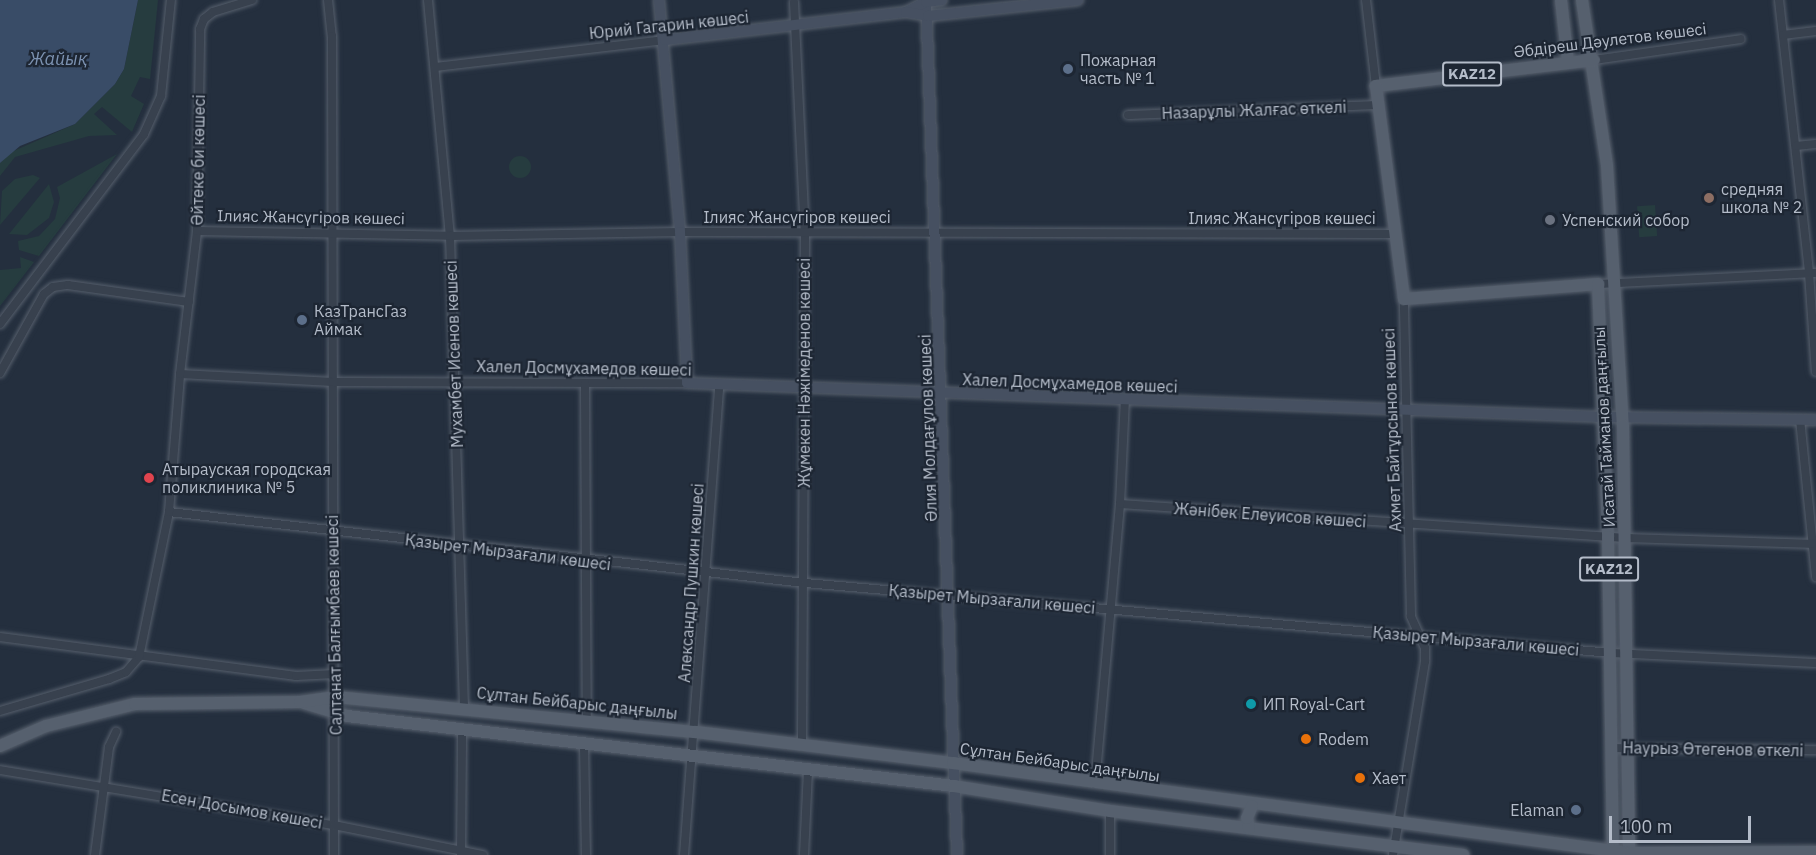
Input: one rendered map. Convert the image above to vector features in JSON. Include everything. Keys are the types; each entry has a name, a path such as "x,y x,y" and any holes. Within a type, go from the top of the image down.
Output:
{"main road":[{"path":"1561,0 1568,62"},
{"name":"Исатай Тайманов даңғылы","path":"1582,0 1594,60 1607,166 1622,417 1628,653 1629,854"},
{"name":"Әбдіреш Дәулетов көшесі","path":"1376,86 1594,60"},
{"name":"Ахмет Байтұрсынов көшесі","path":"1376,86 1404,299"},
{"path":"1404,299 1598,284"},
{"name":"Исатай Тайманов даңғылы","path":"1598,284 1611,653 1612,853"},
{"name":"Сұлтан Бейбарыс даңғылы","path":"0,746 46,726 135,704 300,702 336,697 586,720 953,763 1398,826 1612,853 1816,852"},
{"name":"Сұлтан Бейбарыс даңғылы","path":"300,702 336,714 692,758 954,786 1110,811 1250,828 1394,851 1463,855"},
{"path":"1250,828 1247,818 1252,806"}],"street":[{"path":"0,324 144,134 161,96 171,0"},
{"name":"Әйтеке би көшесі","path":"139,657 169,512 180,374 197,231 200,29 204,19 252,0"},
{"name":"Салтанат Балғымбаев көшесі","path":"328,0 332,36 332,531 336,697 334,855"},
{"name":"Мухамбет Исенов көшесі","path":"428,0 450,236 464,708"},
{"path":"659,0 665,40 680,232 687,383"},
{"name":"Юрий Гагарин көшесі","path":"906,12 926,1 942,0"},
{"name":"Юрий Гагарин көшесі","path":"435,67 794,27 906,12 928,16 1078,0"},
{"name":"Ахмет Байтұрсынов көшесі","path":"1366,0 1376,86"},
{"path":"1779,0 1813,273 1816,372"},
{"name":"Әлия Молдағұлов көшесі","path":"926,1 943,394 957,855"},
{"name":"Жұмекен Нәжімеденов көшесі","path":"794,2 805,232 802,746"},
{"path":"1783,35 1816,31"},
{"name":"Әбдіреш Дәулетов көшесі","path":"1594,60 1741,39"},
{"name":"Назарұлы Жалғас өткелі","path":"1128,115 1379,105"},
{"path":"1796,146 1816,144"},
{"name":"Ілияс Жансүгіров көшесі","path":"197,231 450,236 680,232 1396,234"},
{"path":"1598,284 1813,273"},
{"path":"0,373 44,294 53,287 68,285 189,302"},
{"name":"Ахмет Байтұрсынов көшесі","path":"1394,851 1425,662 1420,636 1411,616 1412,525 1404,299"},
{"name":"Халел Досмұхамедов көшесі","path":"180,374 333,382 687,383 1603,417 1816,420"},
{"path":"585,383 586,720"},
{"name":"Александр Пушкин көшесі","path":"684,855 696,732 719,385"},
{"path":"1095,784 1120,504 1125,399"},
{"path":"1800,419 1815,544 1816,577"},
{"name":"Жәнібек Елеуисов көшесі","path":"1120,504 1608,537 1815,544"},
{"name":"Қазырет Мырзағали көшесі","path":"169,512 585,561 804,583 1611,653 1816,663"},
{"path":"0,637 296,676 335,674"},
{"path":"0,711 110,679 126,672 139,657"},
{"path":"461,853 462,730"},
{"path":"95,855 102,785 109,747 116,732"},
{"path":"584,744 586,855"},
{"name":"Наурыз Өтегенов өткелі","path":"1610,748 1816,750"},
{"path":"804,855 808,769"},
{"name":"Есен Досымов көшесі","path":"0,770 334,825 461,853 483,855"},
{"path":"1110,811 1110,855"}],"green space":[{"path":"138,0 158,0 150,79 140,77 131,96 144,104 132,132 102,107 94,114 117,135 89,136 15,157 0,176 0,163 9,153 75,124 115,84 124,69"},
{"path":"117,154 39,256 19,250 18,241 39,236 55,219 60,198 57,187"},
{"path":"520,156 528,159 531,167 528,175 520,178 512,175 509,167 512,159"},
{"path":"33,175 40,178 0,225 2,191 15,179"},
{"path":"49,184 54,202 49,218 27,235 9,234"},
{"path":"1655,205 1657,236 1639,237 1637,206"},
{"path":"20,257 34,262 0,306 0,270 21,268"}],"water":[{"name":"Жайық","path":"0,0 138,0 124,69 115,84 75,124 20,146 0,163"}],"place":[{"name":"Пожарная часть № 1","path":"1068,69"},
{"name":"cредняя школа № 2","path":"1709,198"},
{"name":"Успенский собор","path":"1550,220"},
{"name":"КазТрансГаз Аймак","path":"302,320"},
{"name":"Атырауская городская поликлиника № 5","path":"149,478"},
{"name":"ИП Royal-Cart","path":"1251,704"},
{"name":"Rodem","path":"1306,739"},
{"name":"Хает","path":"1360,778"},
{"name":"Elaman","path":"1576,810"}]}
